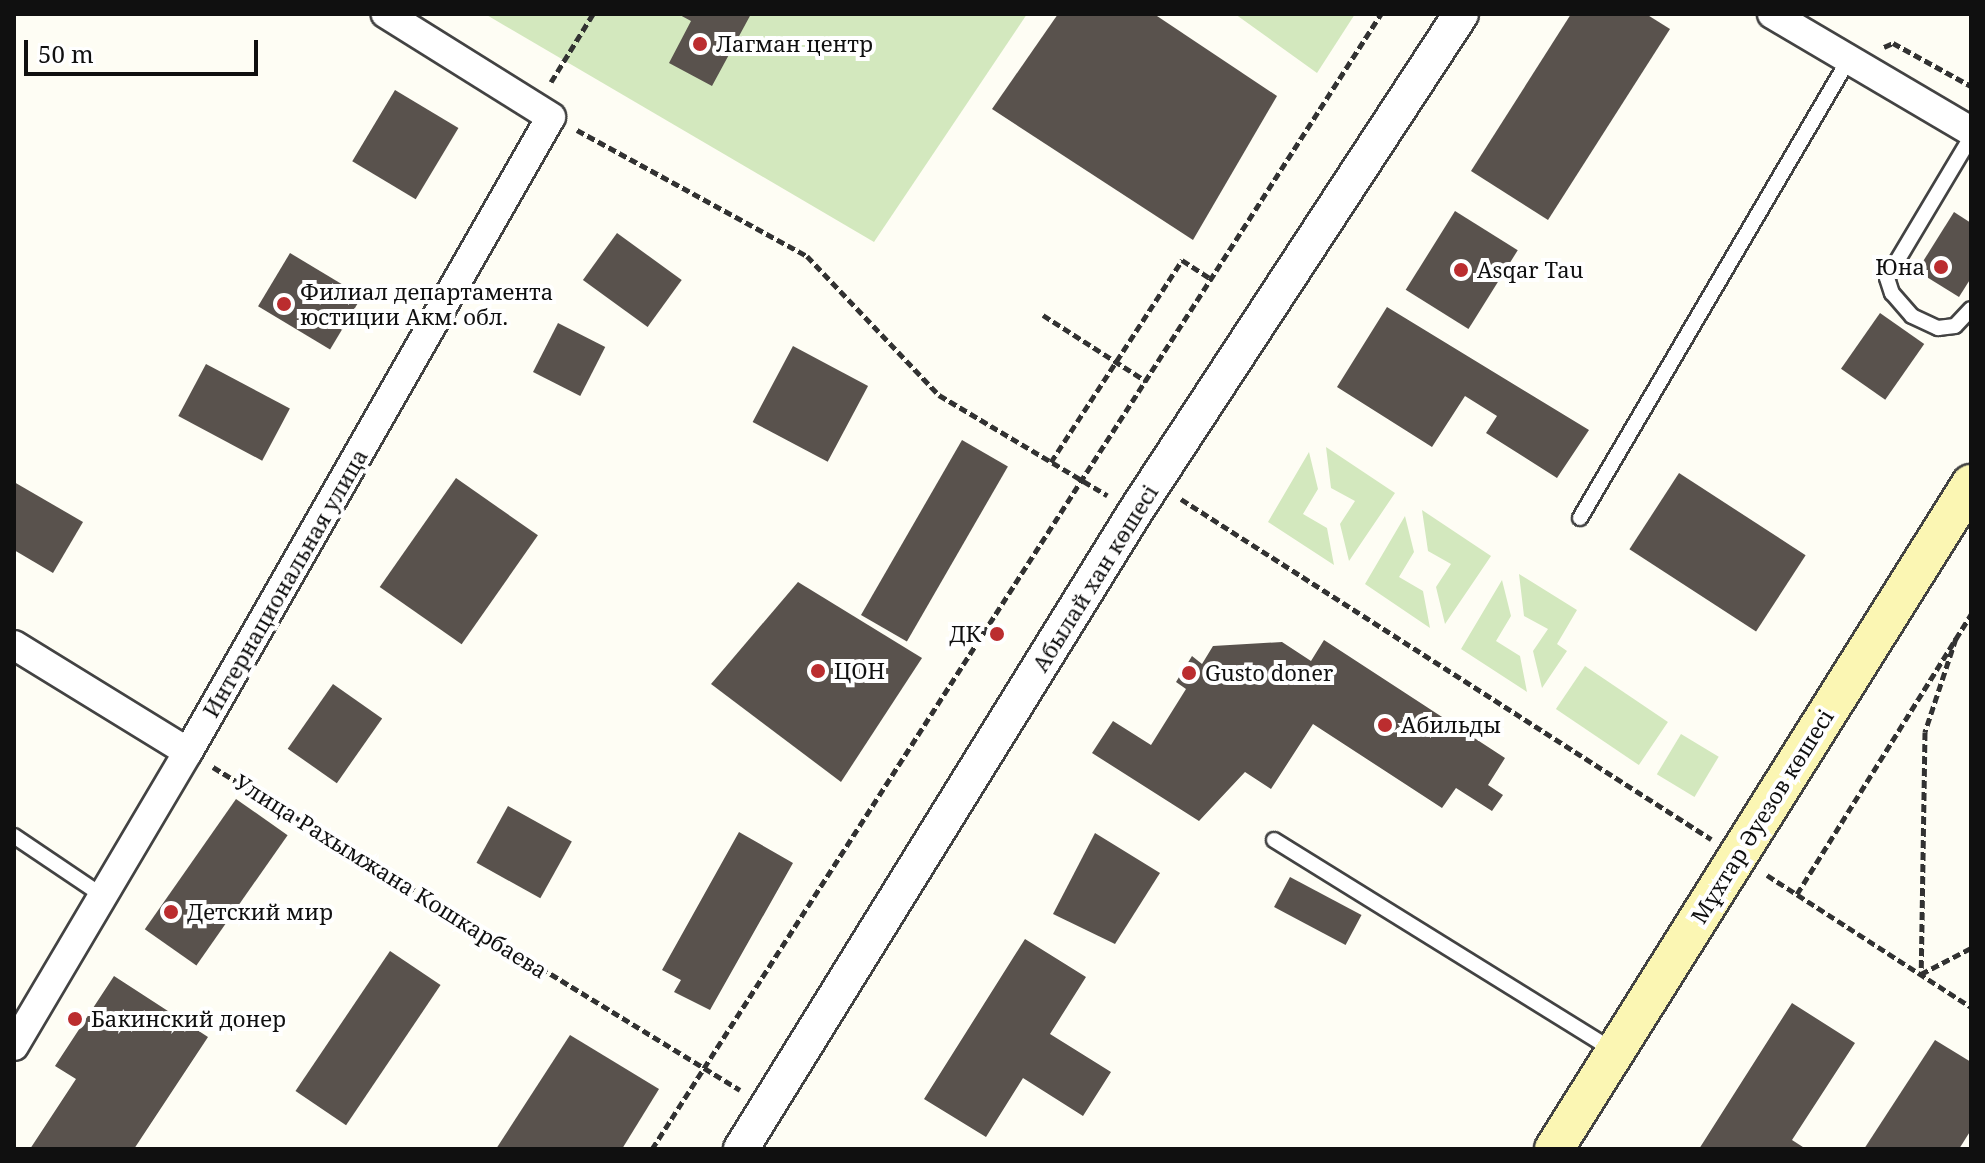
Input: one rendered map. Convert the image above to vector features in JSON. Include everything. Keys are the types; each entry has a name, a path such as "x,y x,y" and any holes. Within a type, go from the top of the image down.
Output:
{"main road":[{"name":"Мұхтар Әуезов көшесі","path":"1554,1149 1971,484"}],"street":[{"path":"386,14 544,112"},
{"name":"Абылай хан көшесі","path":"741,1149 1154,482 1461,14"},
{"path":"1772,14 1971,131"},
{"name":"Интернациональная улица","path":"14,1046 188,752 544,112"},
{"path":"14,645 188,752"}],"lane":[{"path":"1580,518 1849,59"},
{"path":"1971,137 1887,278 1892,293 1912,316 1938,328 1955,326 1971,309"},
{"path":"14,836 103,896"},
{"path":"1274,840 1615,1051"}],"path":[{"path":"593,14 544,112 807,256 939,395 1135,512"},
{"path":"652,1149 1381,14"},
{"path":"1051,462 1182,260 1211,279"},
{"path":"1043,315 1146,381"},
{"path":"1154,482 1971,1007"},
{"path":"1797,894 1971,614"},
{"path":"1921,974 1925,732 1956,638"},
{"name":"Улица Рахымжана Кошкарбаева","path":"188,752 767,1108"},
{"path":"1921,974 1971,948"}],"green space":[{"path":"485,14 1027,14 874,242"},
{"path":"1235,14 1355,14 1317,73"},
{"path":"1326,447 1395,493 1349,561 1340,524 1355,501 1331,488"},
{"path":"1309,452 1318,489 1303,514 1327,528 1334,565 1268,522"},
{"path":"1422,510 1491,556 1445,624 1436,587 1451,564 1428,551"},
{"path":"1405,516 1414,552 1399,577 1423,591 1430,628 1365,584"},
{"path":"1519,574 1577,610 1557,644 1567,651 1542,688 1533,651 1548,629 1524,616"},
{"path":"1502,580 1511,616 1496,641 1520,656 1527,692 1461,649"},
{"path":"1585,666 1668,722 1639,765 1556,709"},
{"path":"1681,734 1719,757 1695,797 1657,774"}],"building":[{"path":"678,14 751,14 712,86 669,63 691,21"},
{"path":"1058,14 1154,14 1277,96 1193,240 992,109"},
{"path":"1571,14 1646,14 1670,29 1548,220 1471,171"},
{"path":"395,90 458,128 416,199 352,161"},
{"name":"Asqar Tau","path":"1455,211 1518,250 1468,329 1406,290"},
{"path":"1954,212 1971,223 1971,278 1959,297 1917,271"},
{"path":"617,233 682,280 648,327 583,280"},
{"path":"290,253 362,296 330,349 258,306"},
{"path":"1387,307 1589,430 1557,478 1486,433 1497,416 1465,396 1432,447 1337,387"},
{"path":"1880,313 1924,344 1885,400 1841,369"},
{"path":"558,323 605,347 580,396 533,372"},
{"path":"793,346 868,386 828,462 753,422"},
{"path":"206,364 290,409 262,461 178,416"},
{"path":"962,440 1008,466 907,641 861,615"},
{"path":"1679,473 1806,555 1756,632 1629,549"},
{"path":"456,478 538,535 462,644 380,587"},
{"path":"14,482 83,522 53,573 14,550"},
{"name":"ЦОН","path":"798,582 922,658 841,782 711,684"},
{"name":"Абильды","path":"1324,640 1505,758 1488,785 1503,795 1492,811 1456,788 1442,808 1313,724 1271,789 1245,772 1199,821 1092,753 1113,721 1151,745 1186,689 1176,682 1192,656 1202,664 1213,646 1282,642 1311,661"},
{"path":"333,684 382,718 337,783 288,749"},
{"path":"236,799 288,835 196,965 145,929"},
{"path":"508,806 572,841 540,898 476,863"},
{"path":"739,832 793,863 710,1010 674,992 681,980 662,970"},
{"path":"1095,833 1160,873 1115,944 1053,914"},
{"path":"1290,877 1362,915 1346,945 1274,907"},
{"path":"1025,939 1086,977 1050,1034 1111,1072 1083,1116 1023,1078 986,1137 924,1099"},
{"path":"390,951 441,985 346,1125 295,1091"},
{"path":"114,976 208,1037 134,1149 30,1149 76,1079 55,1066"},
{"path":"1792,1003 1855,1043 1792,1140 1806,1149 1699,1149"},
{"path":"570,1035 659,1089 622,1149 496,1149"},
{"path":"1935,1040 1971,1062 1971,1130 1959,1149 1864,1149"}],"place":[{"name":"Лагман центр","path":"700,44"},
{"name":"Юна","path":"1941,267"},
{"name":"Asqar Tau","path":"1461,270"},
{"name":"Филиал департамента юстиции Акм. обл.","path":"284,304"},
{"name":"ДК","path":"997,634"},
{"name":"ЦОН","path":"818,671"},
{"name":"Gusto doner","path":"1189,673"},
{"name":"Абильды","path":"1385,725"},
{"name":"Детский мир","path":"171,912"},
{"name":"Бакинский донер","path":"75,1019"}]}
